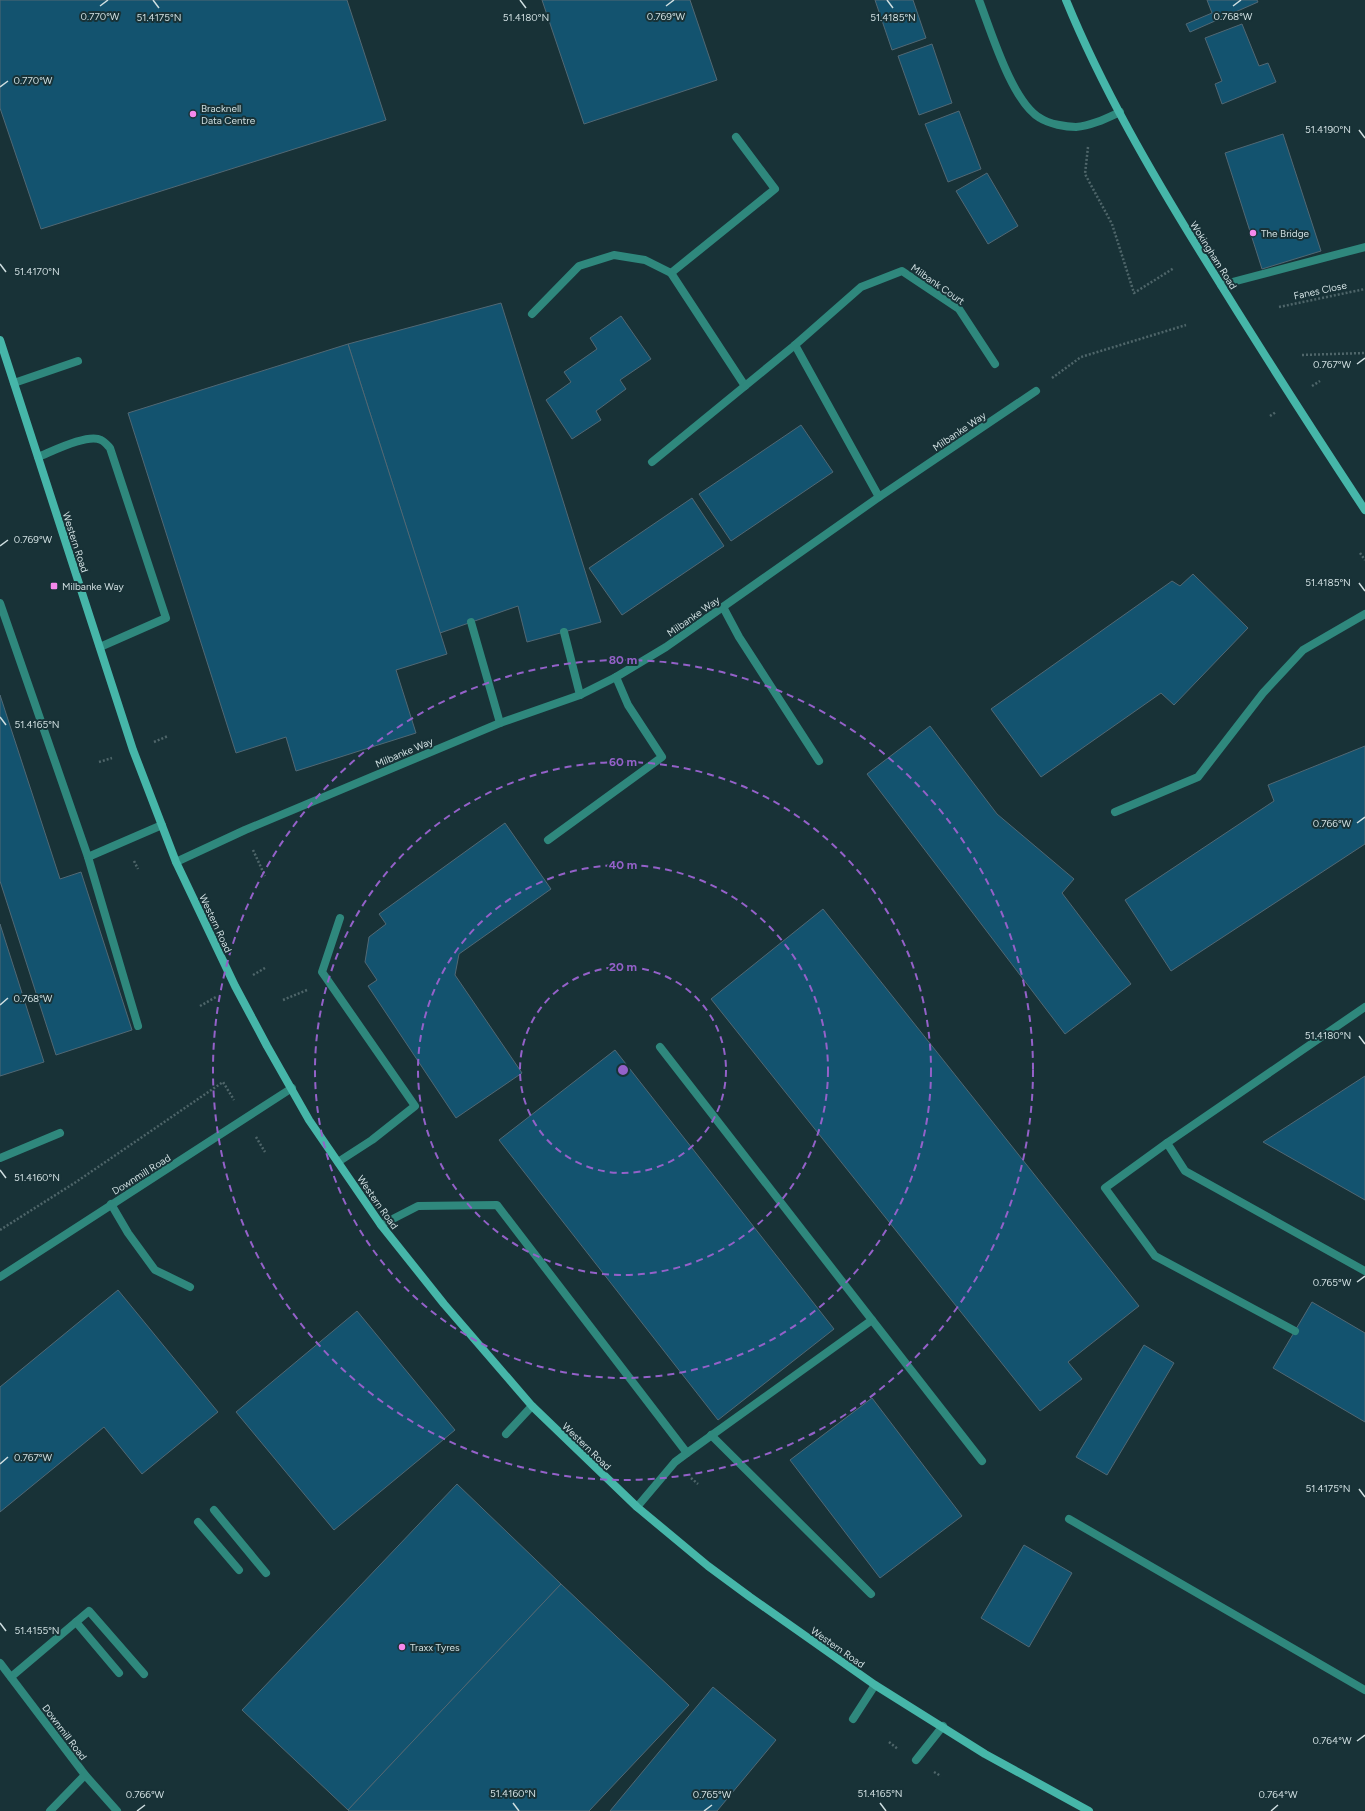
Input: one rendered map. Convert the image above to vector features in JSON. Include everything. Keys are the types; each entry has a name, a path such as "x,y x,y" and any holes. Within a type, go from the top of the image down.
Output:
{"street":[{"path":"979,0 1004,65 1023,102 1041,119 1076,127 1099,121 1120,112"},
{"name":"Wokingham Road","path":"1066,0 1093,60 1120,112 1175,210 1293,401 1365,510"},
{"path":"671,273 774,190 736,137"},
{"path":"1221,285 1365,247"},
{"path":"532,314 579,266 614,255 645,260 671,273 745,386"},
{"name":"Milbank Court","path":"652,462 795,345 861,287 902,271 959,308 995,364"},
{"name":"Western Road","path":"0,340 133,750 176,862 235,986 309,1120 381,1225 444,1304 532,1406 637,1507 708,1566 750,1598 875,1685 943,1726 985,1754 1089,1811"},
{"path":"795,345 879,497"},
{"path":"14,383 78,361"},
{"name":"Milbanke Way","path":"176,862 244,830 500,722 580,695 616,677 666,647 879,497 1036,391"},
{"path":"38,457 91,438 101,440 110,448 166,618 100,647"},
{"path":"0,603 88,857 138,1026"},
{"path":"723,607 738,637 819,761"},
{"path":"1115,812 1198,777 1263,693 1303,650 1365,614"},
{"path":"471,622 500,722"},
{"path":"564,632 580,695"},
{"path":"548,840 662,757 628,705 616,677"},
{"path":"88,857 162,825"},
{"path":"338,1162 372,1140 415,1106 322,972 340,918"},
{"path":"1295,1332 1154,1256 1105,1188 1167,1143 1365,1007"},
{"path":"660,1047 982,1461"},
{"name":"Downmill Road","path":"0,1277 292,1088"},
{"path":"0,1158 60,1133"},
{"path":"1167,1143 1185,1171 1365,1271"},
{"path":"111,1204 128,1233 155,1270 190,1287"},
{"path":"381,1225 418,1206 497,1205 688,1453"},
{"path":"637,1507 676,1462 711,1435 872,1320"},
{"path":"506,1434 532,1406"},
{"path":"711,1435 871,1594"},
{"path":"214,1510 266,1573"},
{"path":"1069,1519 1365,1690"},
{"path":"198,1522 239,1570"},
{"path":"11,1677 89,1611 144,1674"},
{"path":"76,1622 119,1673"},
{"name":"Downmill Road","path":"0,1663 85,1775 117,1811"},
{"path":"853,1719 875,1685"},
{"path":"916,1760 943,1726"},
{"path":"50,1811 85,1775"}],"path":[{"path":"1088,147 1085,174 1112,224 1134,293 1174,268"},
{"name":"Fanes Close","path":"1279,307 1365,289"},
{"path":"1036,391 1081,357 1186,325"},
{"path":"1302,355 1365,353"},
{"path":"1312,386 1320,381"},
{"path":"1270,416 1276,412"},
{"path":"1360,553 1365,560"},
{"path":"154,742 168,736"},
{"path":"99,762 115,756"},
{"path":"250,844 265,876"},
{"path":"250,977 264,968"},
{"path":"200,1006 217,997"},
{"path":"0,1230 76,1182 223,1082 228,1091"}],"building":[{"name":"Bracknell Data Centre","path":"0,0 347,0 386,120 41,229 0,108"},
{"path":"542,0 690,0 717,80 584,124"},
{"path":"875,0 913,0 926,38 892,50"},
{"path":"1207,0 1257,0 1258,2 1190,32 1186,24 1212,13"},
{"path":"1242,24 1259,66 1268,63 1276,82 1222,104 1215,84 1222,81 1205,38"},
{"path":"932,44 952,103 919,115 898,56"},
{"path":"959,111 981,169 948,182 925,124"},
{"path":"1283,134 1321,251 1262,269 1225,153"},
{"path":"987,173 1018,226 988,244 956,191"},
{"path":"501,303 601,622 527,642 518,606 440,633 348,344"},
{"path":"621,316 651,359 620,380 626,389 596,411 601,420 572,439 546,400 571,382 564,372 597,349 590,338"},
{"path":"348,344 447,654 396,670 416,733 296,771 286,737 236,753 128,413"},
{"path":"801,425 833,472 731,541 699,494"},
{"path":"692,498 724,546 622,615 589,568"},
{"path":"1193,574 1248,628 1174,705 1161,693 1041,777 991,709 1172,581 1180,586"},
{"path":"0,695 60,879 81,872 132,1030 56,1055 0,881"},
{"path":"930,726 997,814 1074,879 1062,893 1131,984 1065,1034 867,774"},
{"path":"1365,746 1365,844 1171,971 1125,900 1274,801 1268,785"},
{"path":"505,823 551,889 459,954 455,975 522,1073 456,1118 368,986 377,980 365,962 369,937 386,924 379,914"},
{"path":"823,909 1139,1306 1068,1362 1082,1379 1040,1411 711,999"},
{"path":"0,924 44,1062 0,1076"},
{"path":"615,1050 834,1329 718,1420 499,1140"},
{"path":"1365,1076 1365,1200 1263,1142"},
{"path":"118,1290 218,1412 142,1474 104,1427 0,1512 0,1387"},
{"path":"1312,1302 1365,1333 1365,1422 1273,1368"},
{"path":"357,1311 455,1430 334,1530 236,1412"},
{"path":"1144,1345 1174,1363 1107,1475 1076,1457"},
{"path":"872,1398 962,1516 880,1578 790,1460"},
{"name":"Traxx Tyres","path":"457,1484 561,1584 348,1810 242,1710"},
{"path":"1024,1545 1072,1573 1029,1647 981,1618"},
{"name":"Traxx Tyres","path":"561,1584 689,1705 589,1811 349,1811 348,1810"},
{"path":"713,1687 776,1740 717,1811 610,1811"}],"place":[{"name":"Bracknell Data Centre","path":"193,114"},
{"name":"The Bridge","path":"1253,233"},
{"name":"Milbanke Way","path":"54,586"},
{"name":"Traxx Tyres","path":"402,1647"}]}
